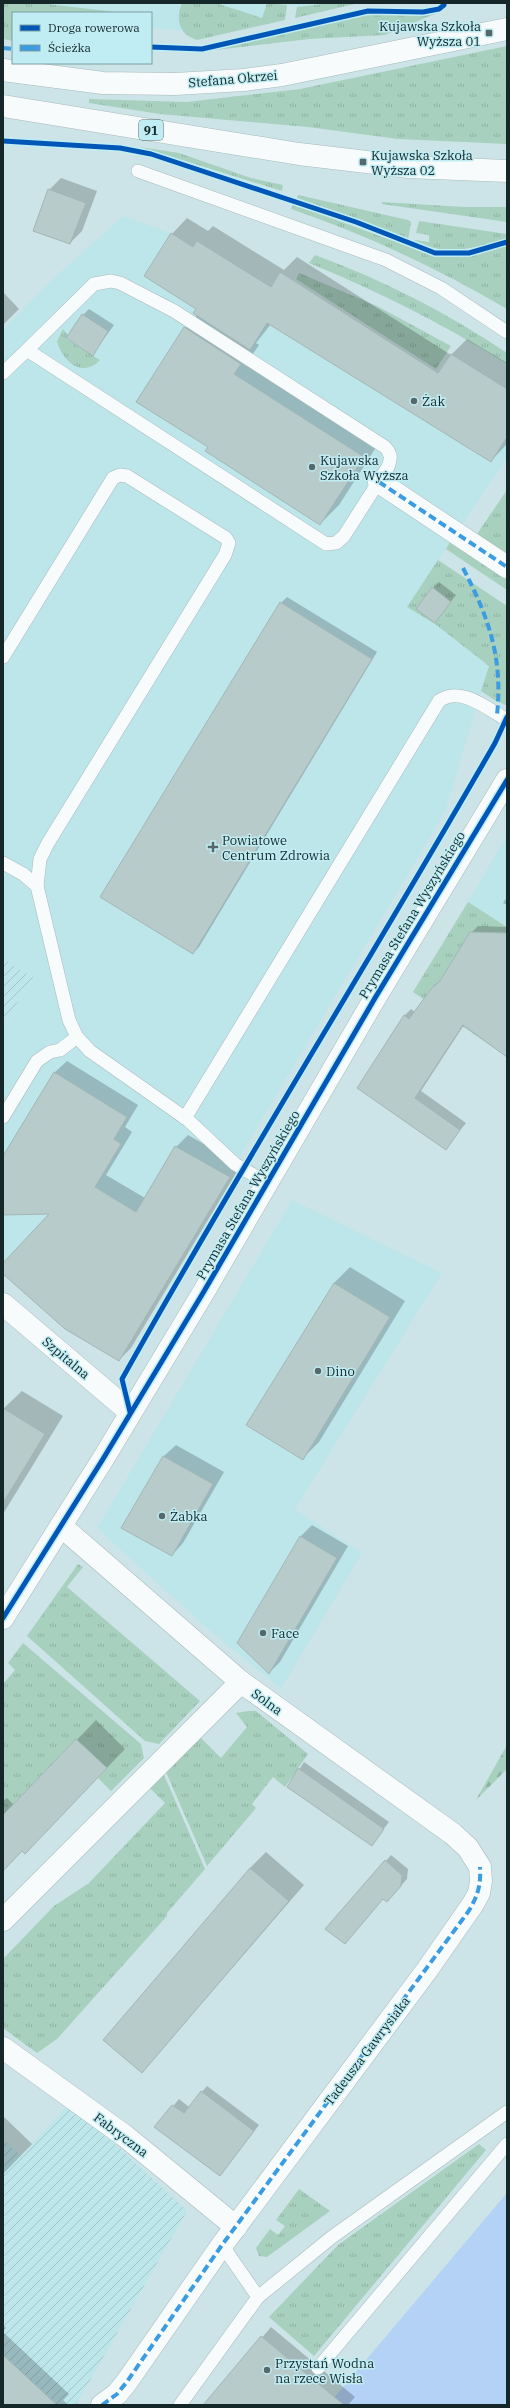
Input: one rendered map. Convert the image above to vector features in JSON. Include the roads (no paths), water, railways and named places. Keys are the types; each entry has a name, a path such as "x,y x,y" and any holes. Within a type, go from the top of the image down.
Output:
{"street":[{"name":"Stefana Okrzei","path":"3,70 103,83 169,84 244,80 282,75 507,29"},
{"name":"91","path":"3,106 299,154 409,167 507,171"},
{"path":"379,482 507,567"},
{"name":"Prymasa Stefana Wyszyńskiego","path":"3,1618 203,1294 371,1004 507,780"},
{"name":"Szpitalna","path":"3,1304 130,1412"},
{"name":"Solna","path":"61,1526 241,1682 453,1834 468,1848 480,1867"},
{"path":"3,1920 241,1682"},
{"name":"Tadeusza Gawrysiaka","path":"102,2405 118,2394 222,2245 468,1912 479,1893 481,1881 480,1867"},
{"name":"Fabryczna","path":"3,2048 125,2136 236,2227"}],"lane":[{"path":"138,171 386,260 440,288 507,332"},
{"path":"3,373 94,284 111,281 126,285 174,311 385,447 390,452 391,459 379,482 344,536 336,543 326,544 27,350"},
{"path":"3,657 114,478 120,475 127,476 226,538 229,543 225,555 48,843 40,859 37,886 63,1002 78,1037 90,1051 185,1118 235,1164 267,1183"},
{"path":"185,1118 439,701 451,695 458,695 478,703 507,720"},
{"path":"3,863 23,874 37,886"},
{"path":"3,1117 37,1061 50,1052 60,1050 78,1037"},
{"path":"180,2405 258,2297 332,2237 507,2112"},
{"path":"318,2368 507,2144"},
{"path":"222,2245 258,2297"}],"place":[{"name":"Kujawska Szkoła Wyższa 01","path":"489,33"},
{"name":"Kujawska Szkoła Wyższa 02","path":"363,162"},
{"name":"Żak","path":"414,401"},
{"name":"Kujawska Szkoła Wyższa","path":"312,467"},
{"name":"Powiatowe Centrum Zdrowia","path":"213,847"},
{"name":"Dino","path":"318,1371"},
{"name":"Żabka","path":"162,1516"},
{"name":"Face","path":"263,1633"},
{"name":"Przystań Wodna na rzece Wisła","path":"267,2370"}]}
